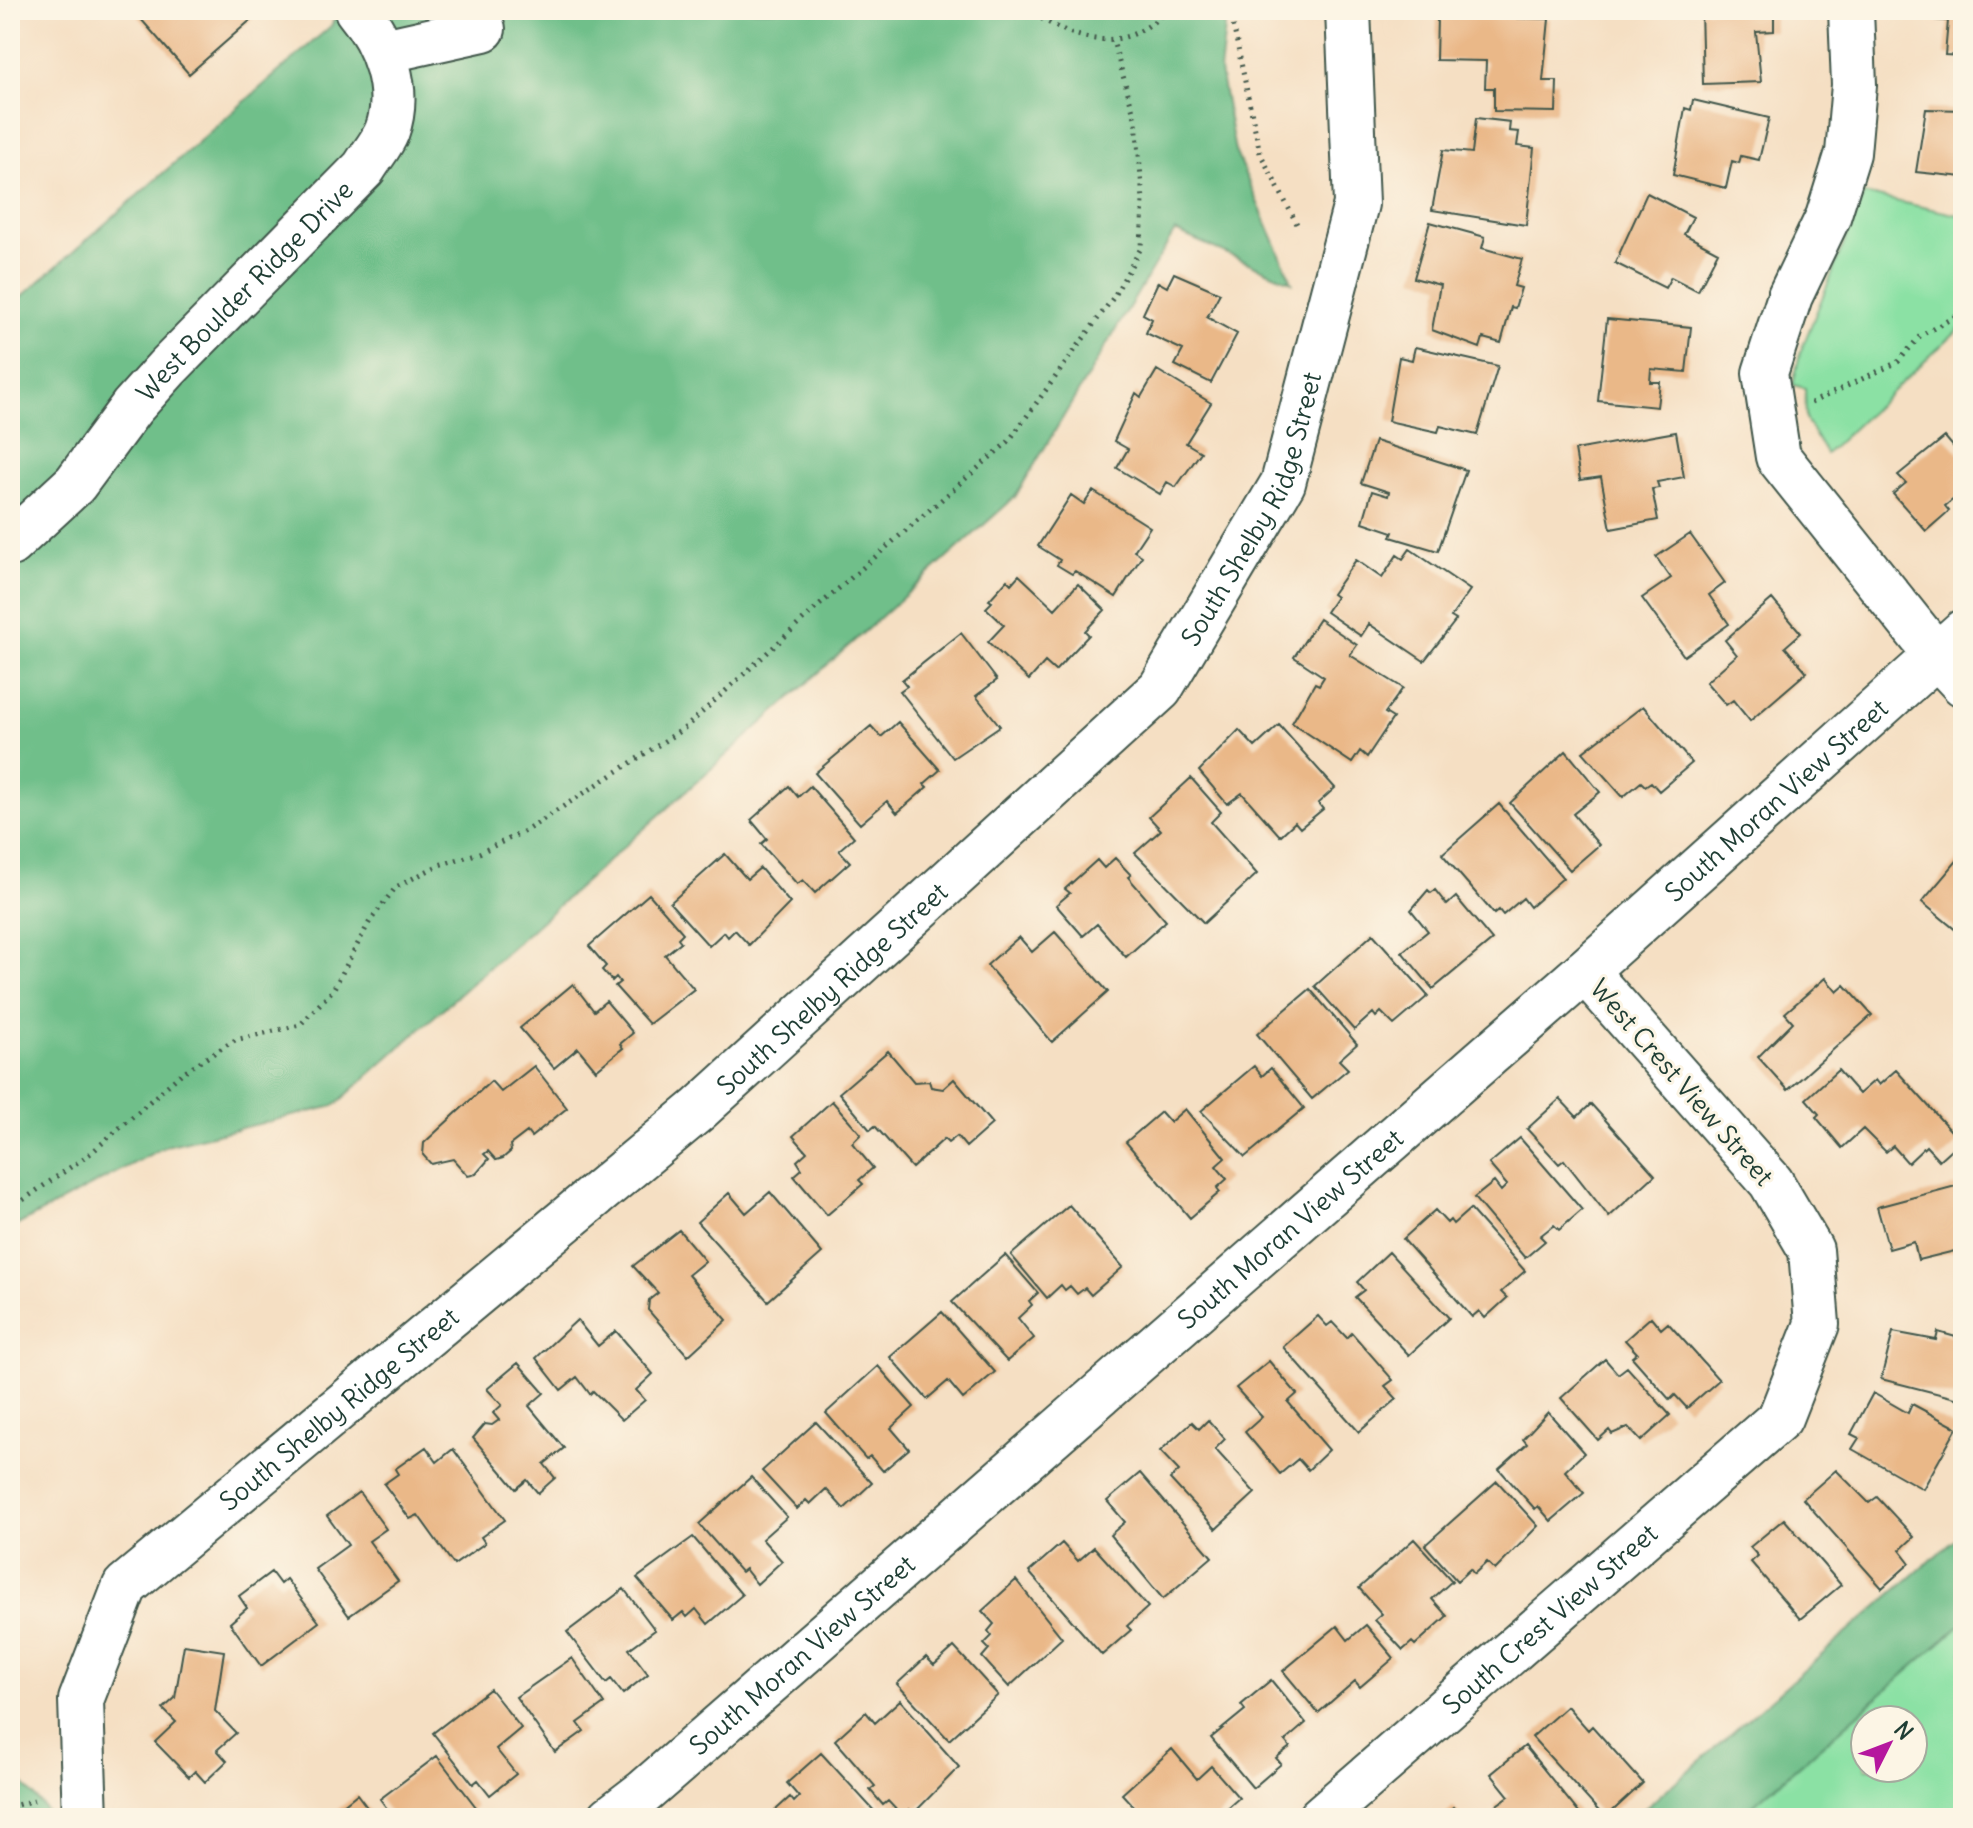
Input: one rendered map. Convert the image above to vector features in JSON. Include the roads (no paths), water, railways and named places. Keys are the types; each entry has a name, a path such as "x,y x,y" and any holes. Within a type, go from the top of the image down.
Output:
{"street":[{"name":"West Boulder Ridge Drive","path":"10,544 75,484 132,407 167,368 364,168 387,131 393,92 384,51 357,10"},
{"name":"South Shelby Ridge Street","path":"85,1818 81,1700 125,1586 698,1110 1160,689 1283,483 1356,204 1348,10"},
{"path":"1851,10 1854,85 1848,153 1828,217 1790,296 1765,373 1778,457 1954,657"},
{"path":"384,51 483,29"},
{"name":"South Moran View Street","path":"610,1818 656,1805 1585,971 1954,657"},
{"name":"West Crest View Street","path":"1585,971 1771,1182 1811,1250 1817,1324 1780,1418"},
{"name":"South Crest View Street","path":"1320,1818 1780,1418"}]}
